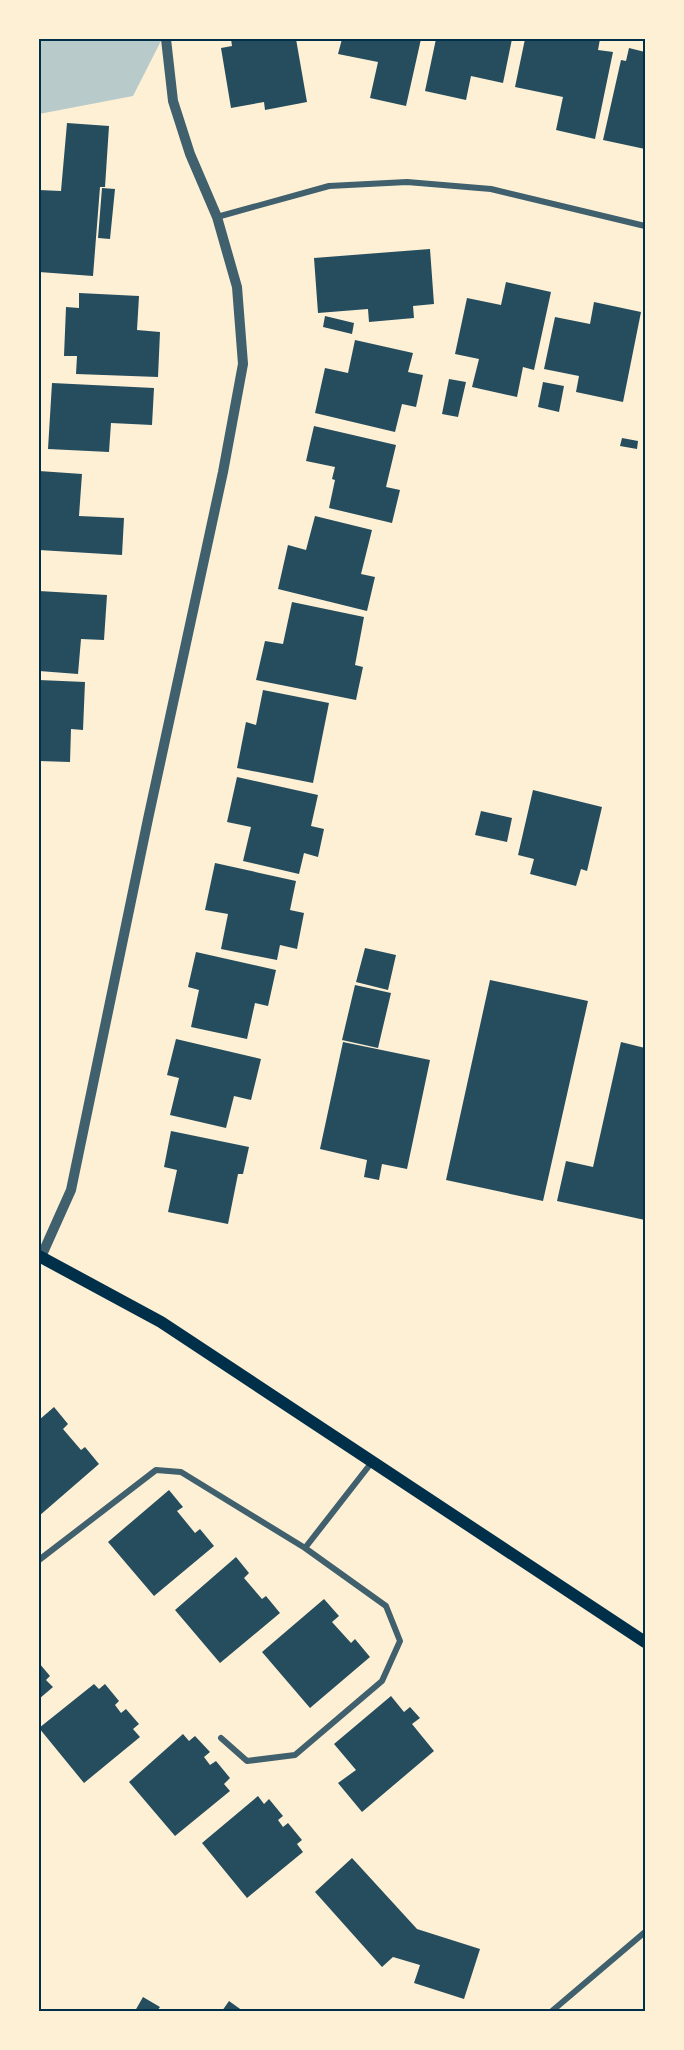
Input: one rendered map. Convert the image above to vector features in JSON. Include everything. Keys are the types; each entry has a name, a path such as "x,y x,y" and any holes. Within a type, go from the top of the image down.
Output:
{"main road":[{"path":"40,1256 161,1322 645,1642"}],"street":[{"path":"40,1256 71,1190 150,808 223,472 243,364 237,287 217,217 190,154 173,101 165,39"},
{"path":"217,217 329,186 407,182 491,189 645,225"},
{"path":"305,1548 373,1461"},
{"path":"39,1560 156,1470 181,1472 305,1548 386,1606 400,1641 382,1681 295,1755 247,1761 221,1738"},
{"path":"552,2011 645,1932"}],"shaded area":[{"path":"39,39 162,39 133,96 39,114"}],"building":[{"path":"231,39 296,39 307,102 265,110 264,102 231,108 221,48 232,46"},
{"path":"342,39 421,39 406,106 370,98 378,62 338,54"},
{"path":"436,39 512,39 503,83 471,76 466,100 425,91"},
{"path":"525,39 600,39 598,50 613,52 595,139 556,130 563,97 515,87"},
{"path":"629,48 645,52 645,149 603,140 621,60 626,61"},
{"path":"67,123 109,126 105,187 100,187 93,276 39,272 39,190 61,191"},
{"path":"102,188 115,189 110,239 98,238"},
{"path":"430,249 434,304 413,306 414,318 369,322 368,309 318,313 314,258"},
{"path":"506,282 551,292 534,370 523,367 517,397 472,387 479,359 455,354 467,298 501,305"},
{"path":"79,293 139,296 137,330 160,332 158,377 76,374 77,356 64,356 66,307 79,308"},
{"path":"594,302 641,312 623,402 576,392 579,376 544,369 555,317 590,324"},
{"path":"325,316 354,323 352,334 323,327"},
{"path":"355,340 413,353 408,372 423,375 416,407 402,404 395,432 315,413 325,368 348,373"},
{"path":"449,379 466,382 458,417 442,414"},
{"path":"543,382 564,386 559,412 538,407"},
{"path":"52,383 154,388 152,425 111,423 109,452 48,449"},
{"path":"314,426 396,445 386,487 400,490 392,523 329,508 335,480 332,479 335,467 306,461"},
{"path":"622,438 638,441 637,449 620,446"},
{"path":"39,471 82,474 79,516 124,518 122,555 39,550"},
{"path":"315,516 372,530 361,574 375,577 367,611 278,589 288,545 306,550"},
{"path":"39,591 107,595 104,640 81,639 78,674 39,671"},
{"path":"292,602 364,617 355,665 363,667 356,700 256,680 265,641 283,644"},
{"path":"39,680 85,682 83,730 71,729 70,762 39,761"},
{"path":"263,690 329,703 313,783 237,768 246,722 256,725"},
{"path":"237,777 318,795 311,826 324,829 318,857 304,853 299,874 243,861 251,827 227,822"},
{"path":"533,790 602,807 587,871 581,869 576,886 530,874 534,859 518,855"},
{"path":"481,811 512,818 507,842 475,835"},
{"path":"215,863 296,881 290,910 304,913 297,949 280,945 277,960 221,949 228,914 205,910"},
{"path":"365,948 396,955 388,990 356,982"},
{"path":"196,952 276,970 268,1006 255,1003 247,1039 191,1027 199,990 188,987"},
{"path":"490,980 588,1001 543,1201 446,1180"},
{"path":"355,985 391,993 378,1048 342,1040"},
{"path":"176,1039 261,1059 251,1100 234,1096 226,1128 170,1115 179,1078 167,1075"},
{"path":"343,1042 430,1060 407,1169 382,1164 379,1180 364,1177 367,1160 320,1149"},
{"path":"621,1042 645,1048 645,1220 557,1201 566,1161 593,1167"},
{"path":"171,1131 249,1147 243,1174 238,1174 228,1224 168,1212 177,1170 164,1167"},
{"path":"54,1407 68,1424 63,1429 81,1450 85,1447 99,1464 39,1516 39,1420"},
{"path":"169,1490 183,1507 177,1511 195,1533 200,1529 214,1546 154,1596 108,1542"},
{"path":"236,1557 249,1573 244,1578 262,1599 266,1596 280,1613 220,1663 175,1610"},
{"path":"324,1599 339,1616 332,1622 351,1643 355,1639 370,1657 310,1708 262,1652"},
{"path":"39,1663 50,1676 46,1680 53,1687 39,1699"},
{"path":"94,1684 99,1689 105,1684 119,1701 115,1705 121,1713 126,1709 139,1724 133,1729 140,1737 84,1783 39,1728"},
{"path":"391,1696 404,1712 410,1707 420,1718 412,1724 434,1751 362,1812 338,1783 356,1770 334,1744"},
{"path":"183,1734 189,1741 195,1736 210,1752 204,1757 210,1765 216,1761 230,1778 224,1784 230,1791 175,1836 129,1782"},
{"path":"258,1796 264,1804 269,1799 283,1816 278,1820 283,1827 288,1823 302,1840 297,1844 303,1852 247,1898 202,1843"},
{"path":"352,1858 417,1929 480,1949 464,1999 414,1983 420,1965 393,1957 382,1967 315,1892"},
{"path":"143,1997 160,2007 157,2011 135,2011"},
{"path":"229,2001 243,2011 222,2011"}]}
